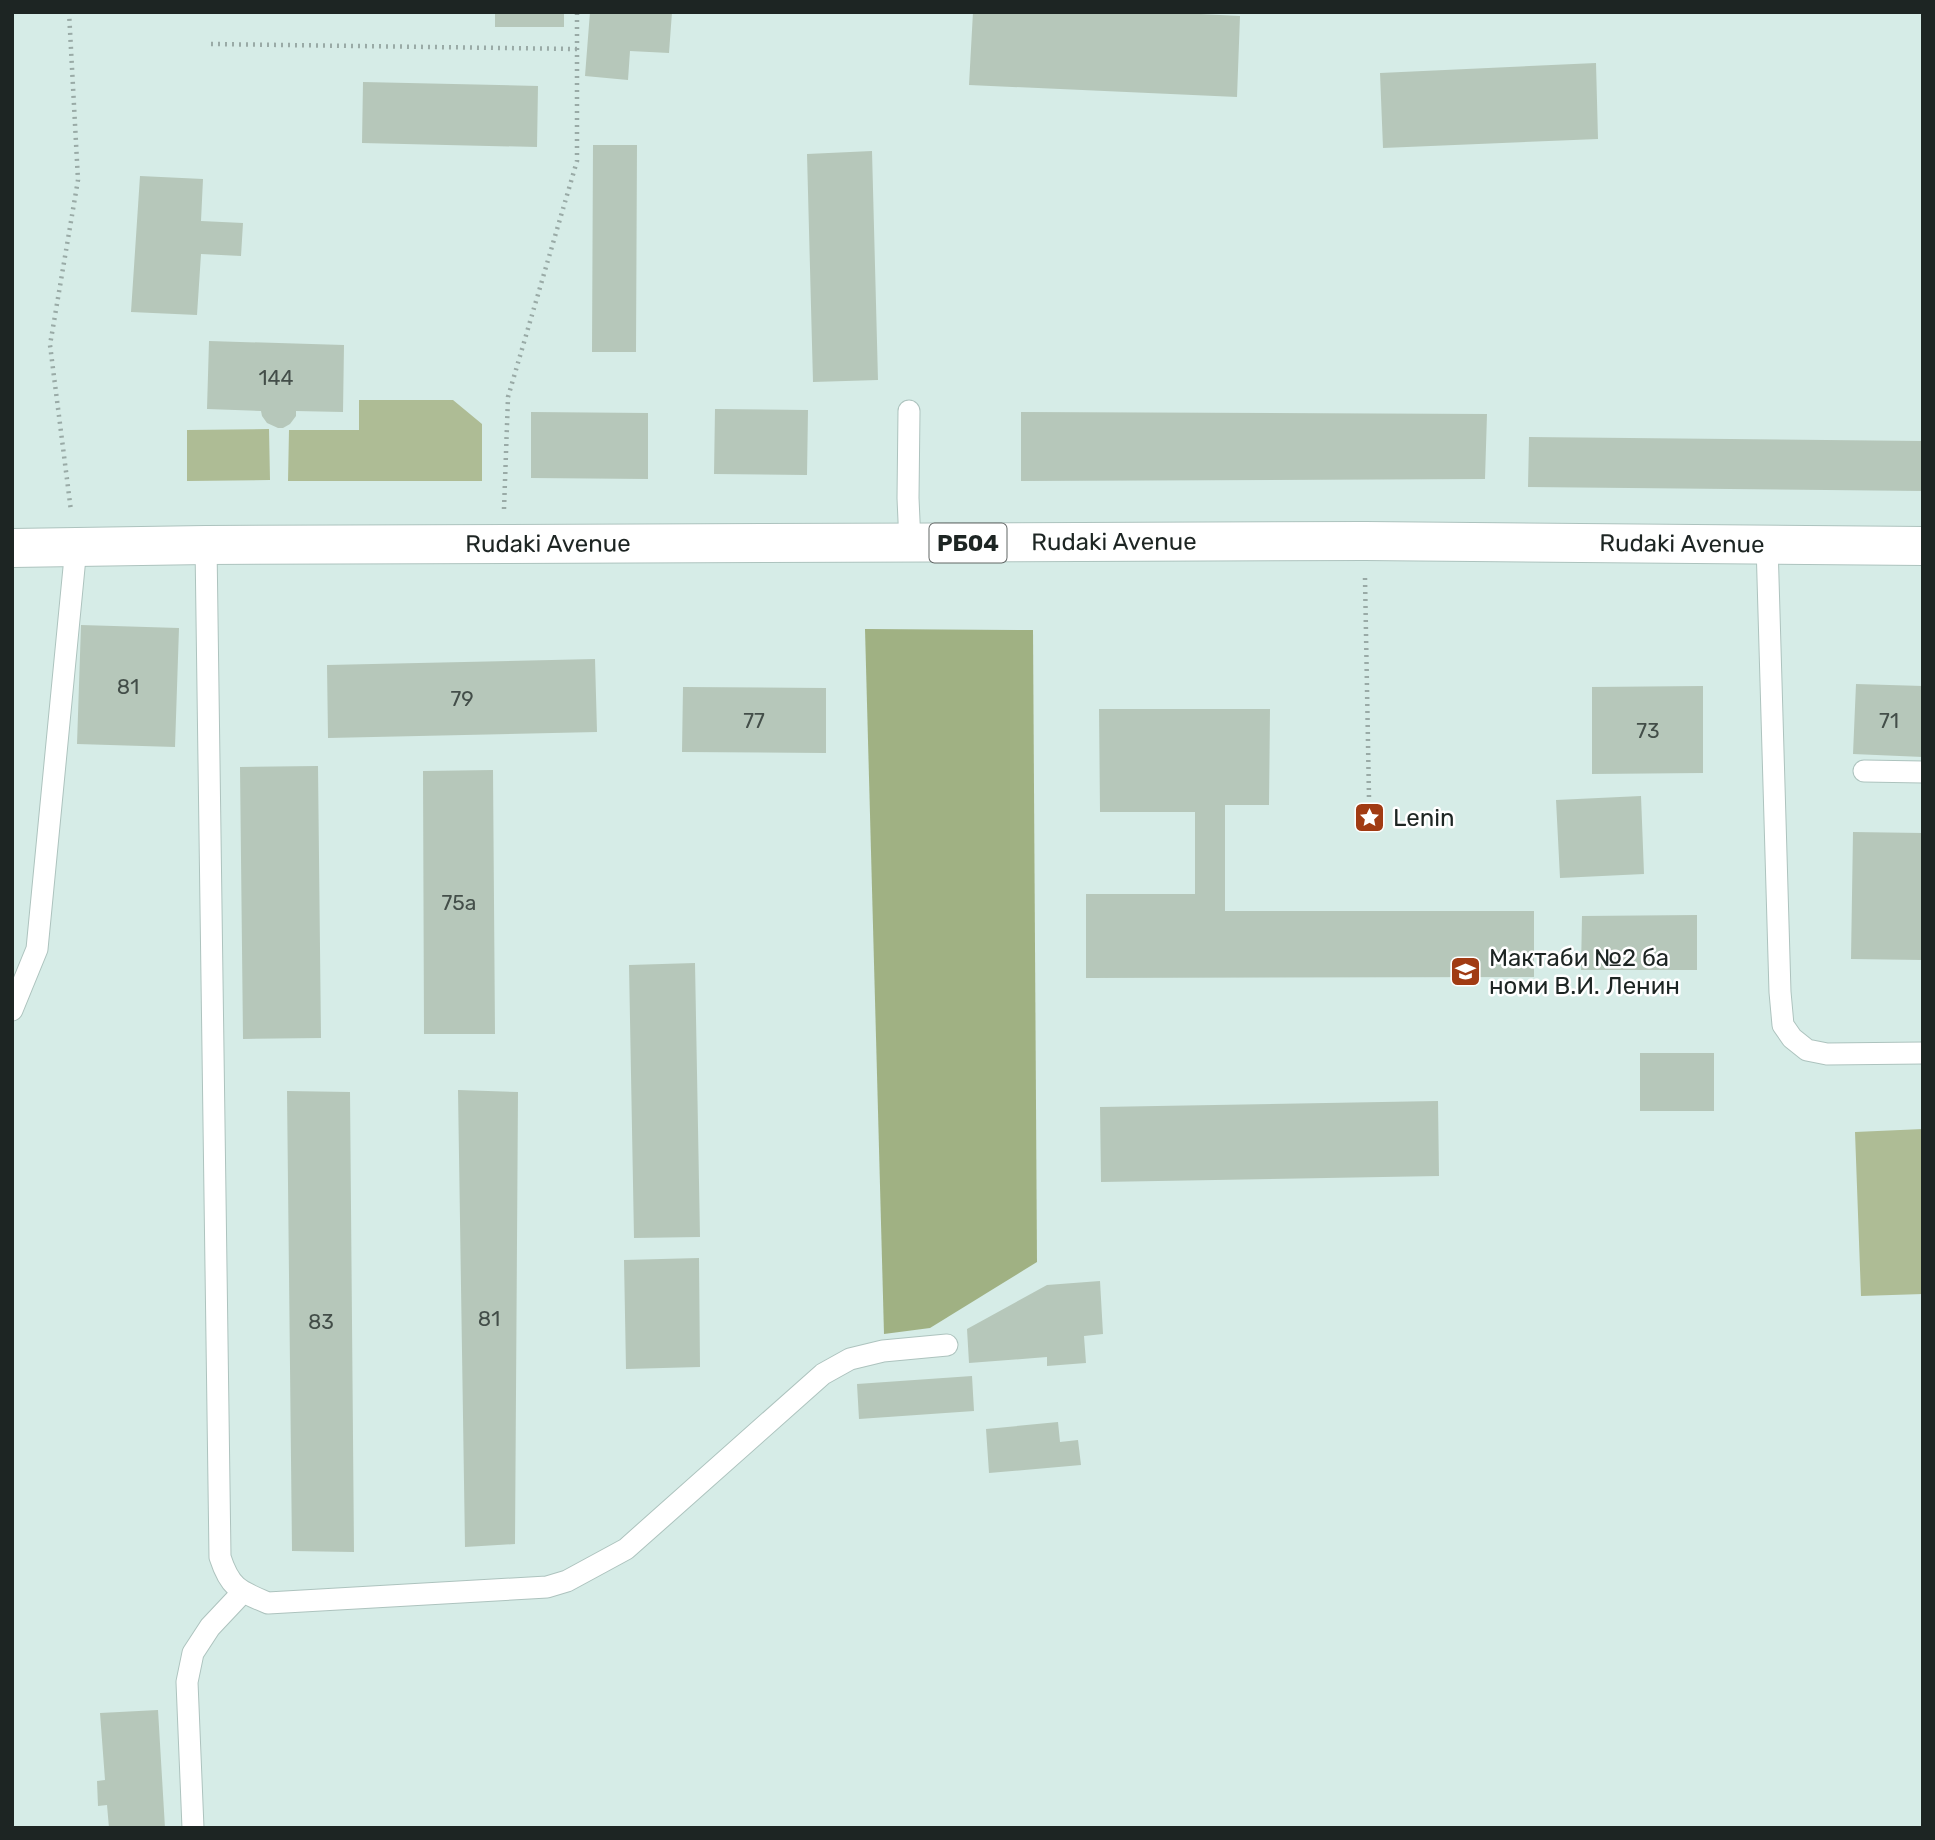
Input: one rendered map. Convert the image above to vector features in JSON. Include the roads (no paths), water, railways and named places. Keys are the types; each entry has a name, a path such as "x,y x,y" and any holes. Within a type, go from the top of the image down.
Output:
{"main road":[{"name":"Rudaki Avenue","path":"12,548 1365,541 1923,546"}],"lane":[{"path":"909,411 910,543"},
{"path":"1767,544 1783,1025 1792,1038 1807,1050 1827,1054 1923,1053"},
{"path":"206,545 220,1557 226,1576 242,1592 268,1603 547,1587 567,1581 626,1549 823,1374 850,1359 883,1351 947,1345"},
{"path":"12,1010 37,949 76,547"},
{"path":"1864,771 1923,772"},
{"path":"193,1828 187,1682 193,1653 210,1628 242,1592"}],"place":[{"name":"Lenin","path":"1370,818"},
{"name":"Мактаби №2 ба номи В.И. Ленин","path":"1466,972"}]}
